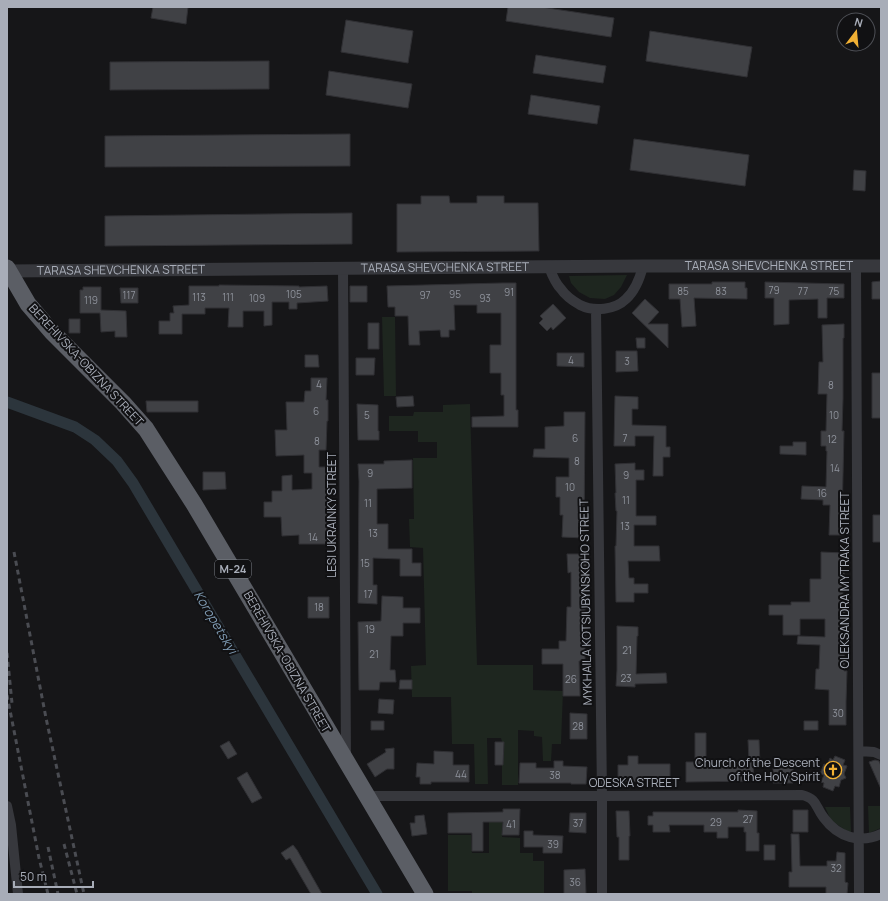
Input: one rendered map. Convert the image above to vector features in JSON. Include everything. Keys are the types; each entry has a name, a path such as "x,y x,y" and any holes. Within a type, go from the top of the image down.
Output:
{"highway":[{"name":"BEREHIVSKA-OBIZNA STREET","path":"7,270 28,304 52,332 123,403 146,429 194,504 425,894"}],"street":[{"path":"549,267 560,289 570,298 580,305 596,309 618,305 626,299 635,289 643,266"},
{"name":"OLEKSANDRA MYTRAKA STREET","path":"856,266 859,894"},
{"name":"TARASA SHEVCHENKA STREET","path":"7,270 881,266"},
{"name":"LESI UKRAINKY STREET","path":"343,269 346,761"},
{"name":"MYKHAILA KOTSIUBYNSKOHO STREET","path":"596,309 602,894"},
{"path":"859,751 874,752 881,755"},
{"name":"ODESKA STREET","path":"368,796 802,795 812,799 828,824 838,832 848,837 859,839 873,838 881,834"},
{"path":"7,806 11,825 18,894"}],"shaded area":[{"path":"627,275 621,287 614,295 605,299 590,298 579,292 571,283 569,276"},
{"path":"382,317 395,317 396,396 384,396"},
{"path":"470,404 477,665 533,665 533,690 563,691 561,744 552,744 551,761 543,761 542,737 534,736 534,731 518,730 518,785 502,785 504,742 502,742 501,738 487,738 488,784 475,784 474,744 452,744 451,697 412,697 411,666 426,665 423,548 410,547 409,519 414,519 413,458 437,458 437,442 418,442 418,431 389,431 389,416 413,416 414,412 443,412 443,405"},
{"path":"868,806 881,806 881,828 869,833"},
{"path":"825,807 850,807 851,832 845,830 831,820"},
{"path":"489,812 503,812 502,837 520,838 520,853 533,853 533,861 544,861 544,894 472,894 472,891 448,891 448,835 471,835 472,853 489,853"}],"building":[{"path":"153,7 188,7 186,24 151,18"},
{"path":"508,7 541,7 614,18 611,37 506,21"},
{"path":"346,20 413,31 408,63 341,52"},
{"path":"650,31 752,47 747,77 646,61"},
{"path":"536,55 606,66 603,83 533,73"},
{"path":"269,61 269,89 110,90 110,62"},
{"path":"329,71 412,84 408,108 326,95"},
{"path":"531,95 600,106 597,124 528,114"},
{"path":"350,134 350,166 105,167 105,136"},
{"path":"634,139 749,155 745,186 630,170"},
{"path":"854,170 866,171 865,191 853,190"},
{"path":"421,196 449,196 450,203 477,203 477,196 504,196 504,203 538,203 539,251 397,252 397,204 421,204"},
{"path":"352,213 352,244 105,246 105,216"},
{"path":"881,281 881,299 872,299 872,282"},
{"path":"712,282 745,282 745,288 747,288 747,299 694,298 696,326 682,327 680,299 669,299 669,284 712,284"},
{"path":"765,282 844,284 844,298 827,298 827,318 818,318 818,299 789,300 789,324 774,325 774,298 765,298"},
{"path":"516,283 516,410 518,410 518,427 472,427 472,417 504,416 504,395 501,395 501,373 490,373 490,345 501,345 501,313 477,313 477,305 454,305 455,330 449,330 449,337 441,337 440,330 419,331 420,345 409,345 408,316 395,316 395,307 388,307 387,286"},
{"path":"219,285 299,287 327,286 328,301 297,303 297,309 289,309 289,302 272,302 272,325 264,326 264,311 243,311 243,327 228,327 229,308 205,308 205,314 182,314 182,334 159,334 159,321 170,321 170,313 174,313 173,306 189,305 189,286"},
{"path":"350,286 367,286 367,302 350,302"},
{"path":"83,287 101,287 101,310 126,311 127,337 115,337 115,331 101,332 100,313 80,313 80,290 83,290"},
{"path":"120,288 138,288 138,303 121,303"},
{"path":"645,299 659,312 648,324 668,324 668,348 632,313"},
{"path":"553,304 566,318 553,330 551,327 547,331 539,323 543,319 540,316"},
{"path":"69,319 80,319 80,333 69,333"},
{"path":"368,323 379,323 379,349 368,349"},
{"path":"844,324 842,520 844,520 844,535 829,535 830,505 823,505 823,500 801,499 802,486 826,487 827,451 826,446 821,446 821,431 826,431 827,394 818,394 819,362 823,362 822,325"},
{"path":"636,338 645,338 645,348 637,348"},
{"path":"616,351 637,351 638,371 616,372"},
{"path":"557,353 584,353 584,367 557,366"},
{"path":"305,355 318,355 319,367 305,367"},
{"path":"356,358 375,358 374,375 356,375"},
{"path":"872,373 881,373 881,418 872,418"},
{"path":"311,378 327,378 326,400 328,400 328,421 326,450 319,450 319,467 330,467 329,513 327,513 327,544 299,544 299,535 282,536 281,517 264,517 264,502 272,502 272,491 282,491 282,476 292,475 292,490 312,489 312,473 304,473 304,455 276,456 275,430 287,430 286,402 304,402 305,391 311,391"},
{"path":"413,396 414,406 397,407 396,397"},
{"path":"615,396 638,397 638,409 632,409 632,425 666,426 666,447 670,447 670,457 663,457 663,476 653,476 654,436 635,436 635,446 614,446"},
{"path":"146,401 198,401 198,412 147,412"},
{"path":"357,404 378,405 379,440 358,440"},
{"path":"564,412 585,412 584,538 562,537 563,515 560,515 560,497 556,497 556,477 569,477 569,458 533,457 534,449 545,449 545,427 564,426"},
{"path":"793,442 806,442 806,455 780,454 780,446 793,446"},
{"path":"412,460 412,488 377,489 377,524 388,524 388,549 412,549 412,563 421,563 421,576 400,576 400,559 373,558 373,585 377,585 377,604 358,603 358,464 384,464 384,461"},
{"path":"635,463 635,470 644,470 644,480 636,480 636,516 656,516 656,525 634,525 634,546 659,546 660,561 628,561 629,578 634,578 634,584 648,584 648,593 634,593 634,602 616,602 615,546 617,511 615,493 615,464"},
{"path":"203,472 225,472 226,489 203,490"},
{"path":"873,515 881,515 881,542 873,542"},
{"path":"821,552 845,553 843,607 845,607 844,671 847,671 846,725 829,725 829,690 815,689 816,669 819,669 820,645 797,644 798,636 825,637 825,619 800,619 800,635 783,635 783,615 769,615 769,605 791,605 791,602 810,602 810,579 821,579"},
{"path":"567,554 586,554 587,602 585,602 585,661 579,661 580,696 563,696 563,664 542,664 542,649 559,649 559,641 566,641 567,607 571,607 571,572 568,573"},
{"path":"382,596 403,597 403,608 420,608 420,623 403,623 403,636 391,636 390,670 395,670 396,682 380,682 379,690 359,690 358,622 381,621"},
{"path":"308,597 329,597 329,618 308,618"},
{"path":"617,626 638,627 636,674 666,673 667,683 635,684 635,687 616,686"},
{"path":"400,680 412,680 412,689 399,689"},
{"path":"379,699 394,700 393,714 378,713"},
{"path":"570,713 587,714 587,739 570,739"},
{"path":"371,721 384,721 384,730 371,730"},
{"path":"804,721 818,721 818,730 804,730"},
{"path":"695,733 706,733 706,762 749,761 748,740 759,740 760,764 753,764 754,781 686,782 686,762 695,762"},
{"path":"229,741 237,754 228,759 220,746"},
{"path":"495,742 504,742 503,765 495,765"},
{"path":"394,748 394,769 387,769 375,777 367,764 386,752 385,749"},
{"path":"434,751 453,752 453,765 469,765 469,782 431,782 431,784 420,784 420,777 416,777 417,763 434,764"},
{"path":"628,756 638,756 638,764 670,764 670,782 618,781 618,765 628,765"},
{"name":"Church of the Descent of the Holy Spirit","path":"835,756 845,760 843,765 847,766 844,774 846,778 841,780 839,787 835,786 833,791 823,787 824,783 821,782 824,775 820,774 824,764 827,765 830,758 833,760"},
{"path":"875,760 879,761 881,766 881,789 869,762"},
{"path":"554,761 563,761 563,766 587,767 586,784 519,783 520,763 536,763 536,768 554,768"},
{"path":"773,768 793,768 793,783 773,783"},
{"path":"247,772 262,798 252,803 237,778"},
{"path":"503,809 520,809 519,835 502,835 503,822 483,822 483,851 472,851 472,833 448,833 448,813 503,812"},
{"path":"738,810 757,811 759,851 746,851 746,832 744,832 744,827 728,827 728,838 717,838 717,832 704,832 704,825 669,825 670,832 653,832 653,825 648,825 648,816 653,816 653,812 738,812"},
{"path":"793,810 808,810 808,832 793,832"},
{"path":"616,811 629,811 629,860 619,860 619,837 617,837"},
{"path":"570,813 586,813 586,833 569,832"},
{"path":"424,815 427,834 412,836 410,823 415,823 415,816"},
{"path":"524,831 533,831 533,835 563,836 562,853 543,853 543,847 524,847"},
{"path":"791,834 799,834 800,866 827,866 827,861 836,861 837,852 845,853 845,882 848,883 847,894 826,894 826,887 789,887 789,872 792,872"},
{"path":"293,845 322,894 311,894 290,858 286,860 281,853"},
{"path":"764,845 775,845 775,860 764,860"},
{"path":"585,869 586,894 564,894 564,870"}],"waterway":[{"name":"Koropetskyi","path":"7,402 75,427 95,440 117,461 133,483 377,894"}],"railway":[{"path":"14,552 46,718 84,894"},
{"path":"7,653 12,703"},
{"path":"7,695 39,858 48,894"},
{"path":"64,844 77,894"},
{"path":"48,847 58,894"}],"place":[{"name":"Church of the Descent of the Holy Spirit","path":"833,770"}]}
